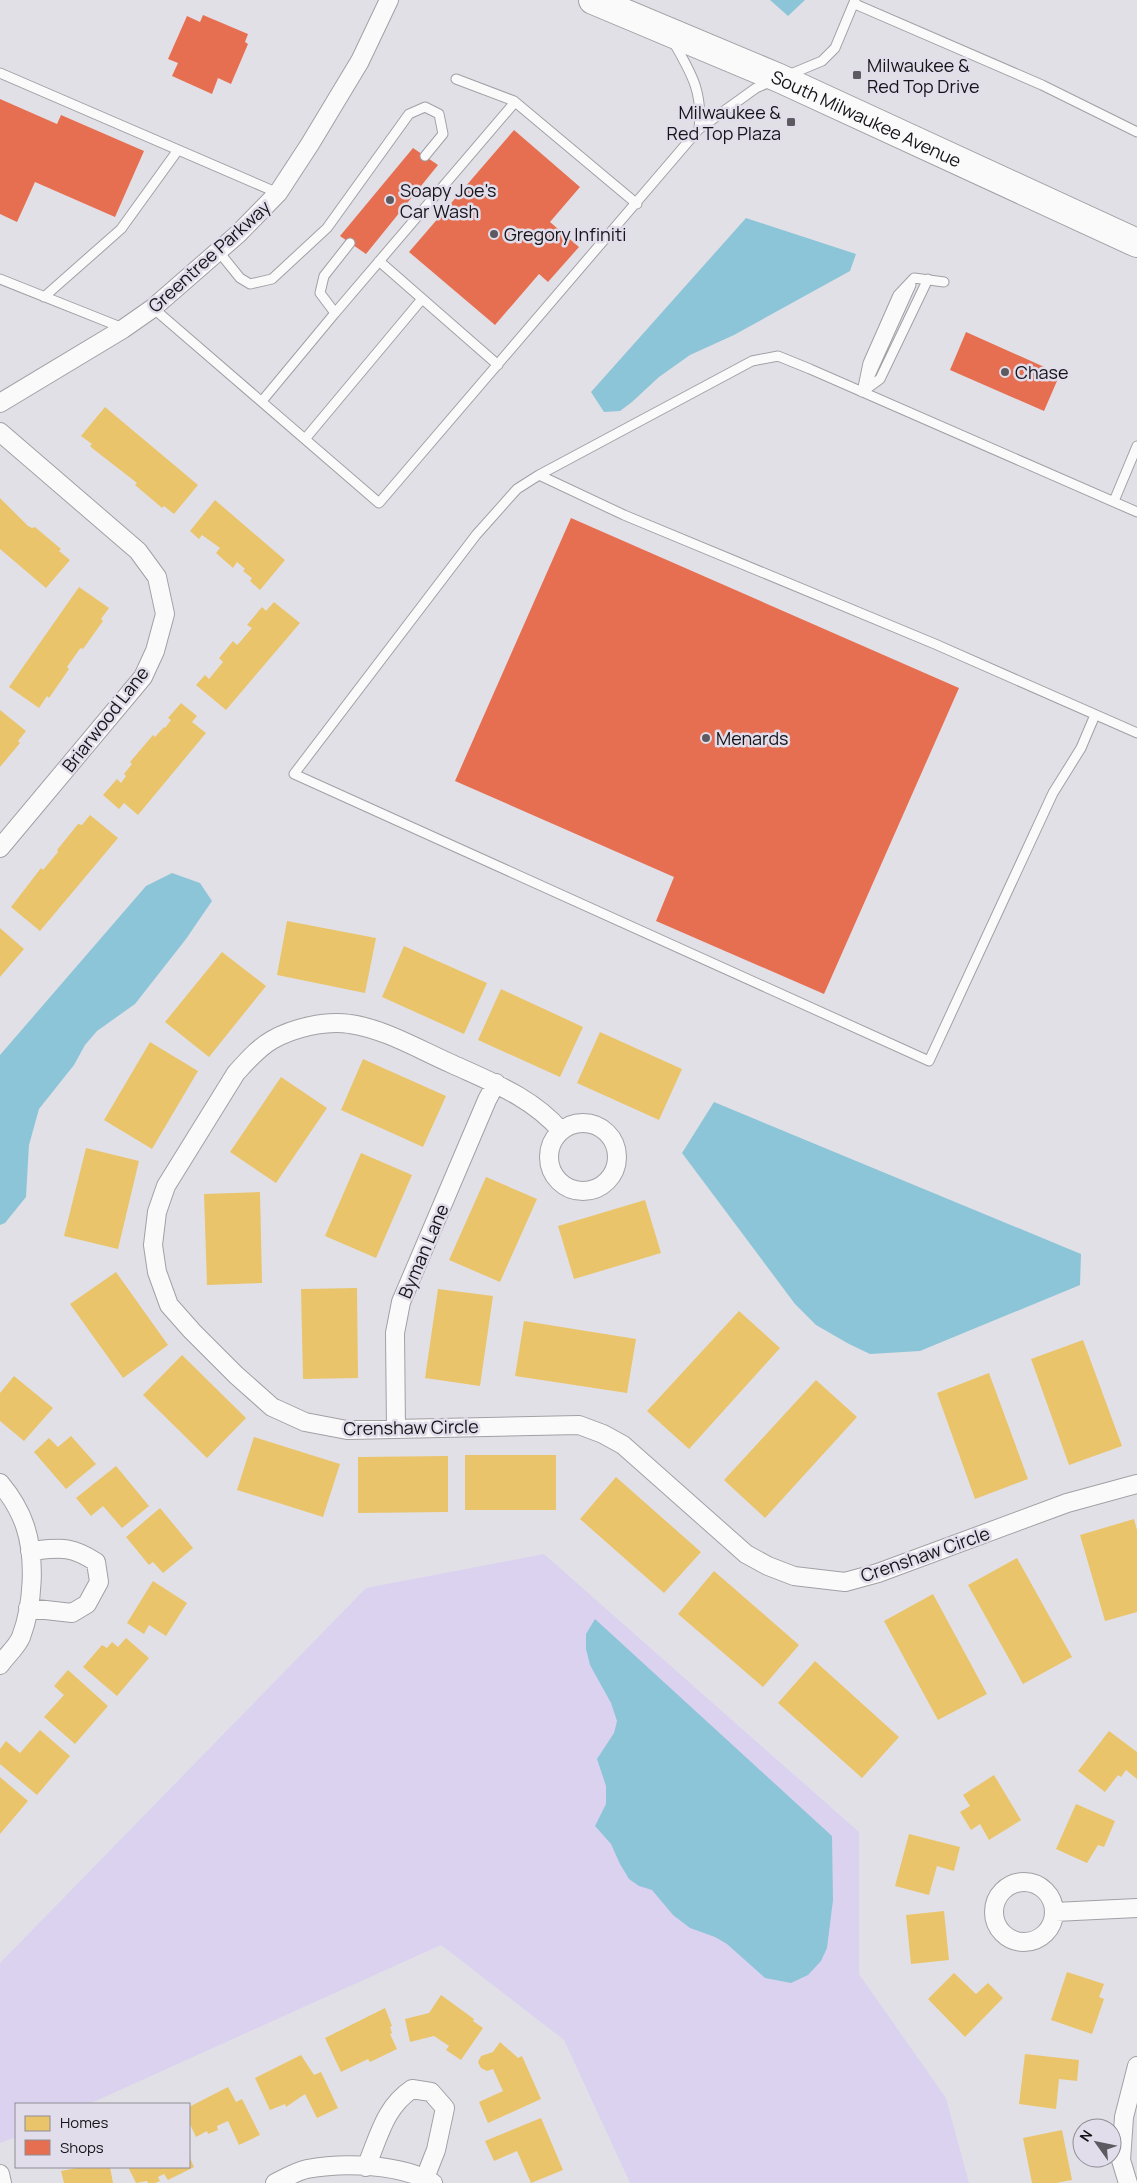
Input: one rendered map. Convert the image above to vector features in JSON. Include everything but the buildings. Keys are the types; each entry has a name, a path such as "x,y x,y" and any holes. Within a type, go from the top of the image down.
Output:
{"main road":[{"name":"South Milwaukee Avenue","path":"593,0 779,78 1137,243"}],"street":[{"name":"Greentree Parkway","path":"0,403 123,329 154,308 219,252 278,193 360,62 389,0"},
{"name":"Briarwood Lane","path":"0,432 138,550 157,577 165,614 155,651 142,677 0,848"},
{"name":"Crenshaw Circle","path":"560,1131 522,1097 496,1083 376,1031 349,1023 300,1028 272,1040 251,1056 236,1073 221,1094 166,1186 157,1212 153,1245 157,1272 170,1305 192,1331 254,1391 272,1406 305,1422 347,1430 578,1425 603,1434 623,1446 746,1554 768,1566 794,1576 845,1582 878,1573 1067,1503 1137,1484"},
{"name":"Byman Lane","path":"396,1429 395,1333 401,1302 496,1083"},
{"path":"0,1483 10,1495 25,1526 30,1551 28,1608 20,1638 0,1665"},
{"path":"28,1608 72,1613 87,1604 99,1582 96,1562 79,1551 55,1548 30,1551"},
{"path":"1054,1912 1137,1908"},
{"path":"1128,2183 1121,2160 1124,2116 1137,2066"},
{"path":"276,2183 306,2169 366,2166 383,2167 429,2180 445,2108 431,2092 412,2089 399,2097 387,2113 366,2166"},
{"path":"0,2174 2,2183"}],"lane":[{"path":"154,308 379,503 637,204 699,129 756,88 822,62 835,48 855,2 1042,85 1137,132"},
{"path":"668,32 692,74 702,107 699,129"},
{"path":"0,72 278,193"},
{"path":"456,79 516,102 637,204"},
{"path":"262,401 516,102"},
{"path":"219,252 240,278 250,284 272,280 327,228 410,114 425,107 439,114 443,134 425,156"},
{"path":"44,297 121,229 178,150"},
{"path":"335,313 320,293 324,276 350,243"},
{"path":"379,261 498,365"},
{"path":"862,392 868,363 898,295 914,278 944,282"},
{"path":"0,279 123,329"},
{"path":"862,392 880,379 928,279"},
{"path":"304,438 422,299"},
{"path":"1095,715 1081,748 1053,793 929,1061 294,774 476,535 517,489 539,475 752,361 778,356 1137,512"},
{"path":"1114,501 1137,446"},
{"path":"539,475 624,515 935,644 1137,733"}],"shaded area":[{"path":"544,1554 859,1832 859,1974 946,2098 969,2183 630,2183 564,2040 441,1945 91,2103 15,2103 15,2137 0,2143 0,1963 366,1588"}],"water":[{"path":"770,0 805,0 788,16"},
{"path":"746,218 856,254 850,271 734,335 690,355 659,377 620,411 604,412 591,392"},
{"path":"172,873 200,883 212,901 186,939 135,1004 97,1031 85,1045 74,1065 39,1109 29,1145 26,1197 5,1223 0,1225 0,1055 146,886"},
{"path":"714,1102 1081,1254 1080,1285 920,1351 870,1354 849,1344 816,1325 795,1304 682,1153"},
{"path":"595,1619 832,1836 833,1900 827,1948 821,1961 808,1975 791,1983 765,1978 727,1944 715,1937 690,1928 673,1915 652,1890 639,1886 629,1879 611,1844 595,1826 606,1804 606,1786 597,1759 614,1733 617,1721 611,1703 590,1665 586,1649 586,1634"}],"place":[{"name":"Milwaukee & Red Top Drive","path":"857,75"},
{"name":"Milwaukee & Red Top Plaza","path":"791,122"},
{"name":"Soapy Joe's Car Wash","path":"390,200"},
{"name":"Gregory Infiniti","path":"494,234"},
{"name":"Chase","path":"1005,372"},
{"name":"Menards","path":"706,738"}]}
